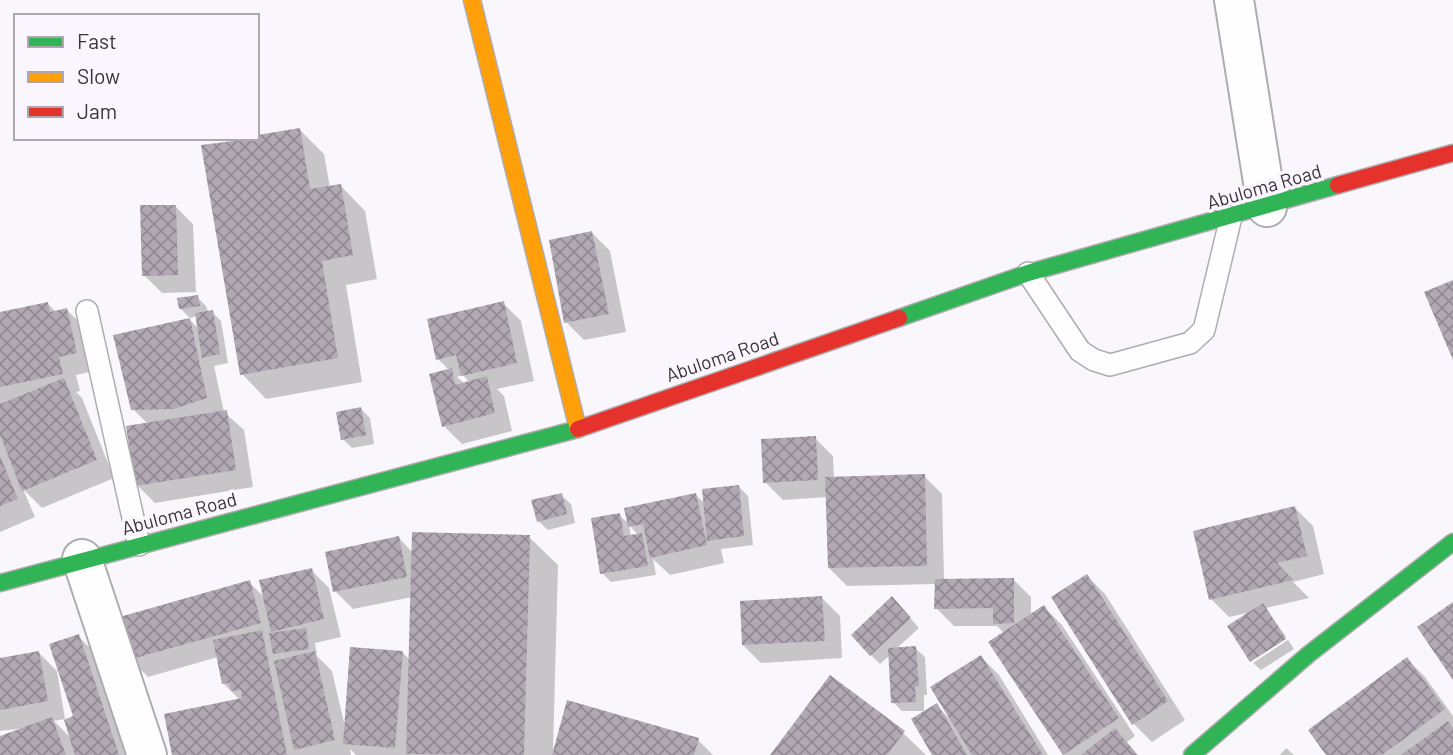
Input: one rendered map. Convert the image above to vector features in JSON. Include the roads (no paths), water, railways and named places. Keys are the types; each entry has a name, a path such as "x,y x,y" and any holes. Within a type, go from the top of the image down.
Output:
{"street":[{"path":"472,0 578,429"},
{"path":"1234,0 1249,212"},
{"name":"Abuloma Road","path":"0,583 578,429 1028,273 1453,153"},
{"path":"1192,755 1309,654 1453,542"},
{"path":"82,559 147,755"}],"lane":[{"path":"1028,273 1080,351 1094,360 1110,365 1189,343 1204,330 1249,212"},
{"path":"87,311 139,545"}]}
